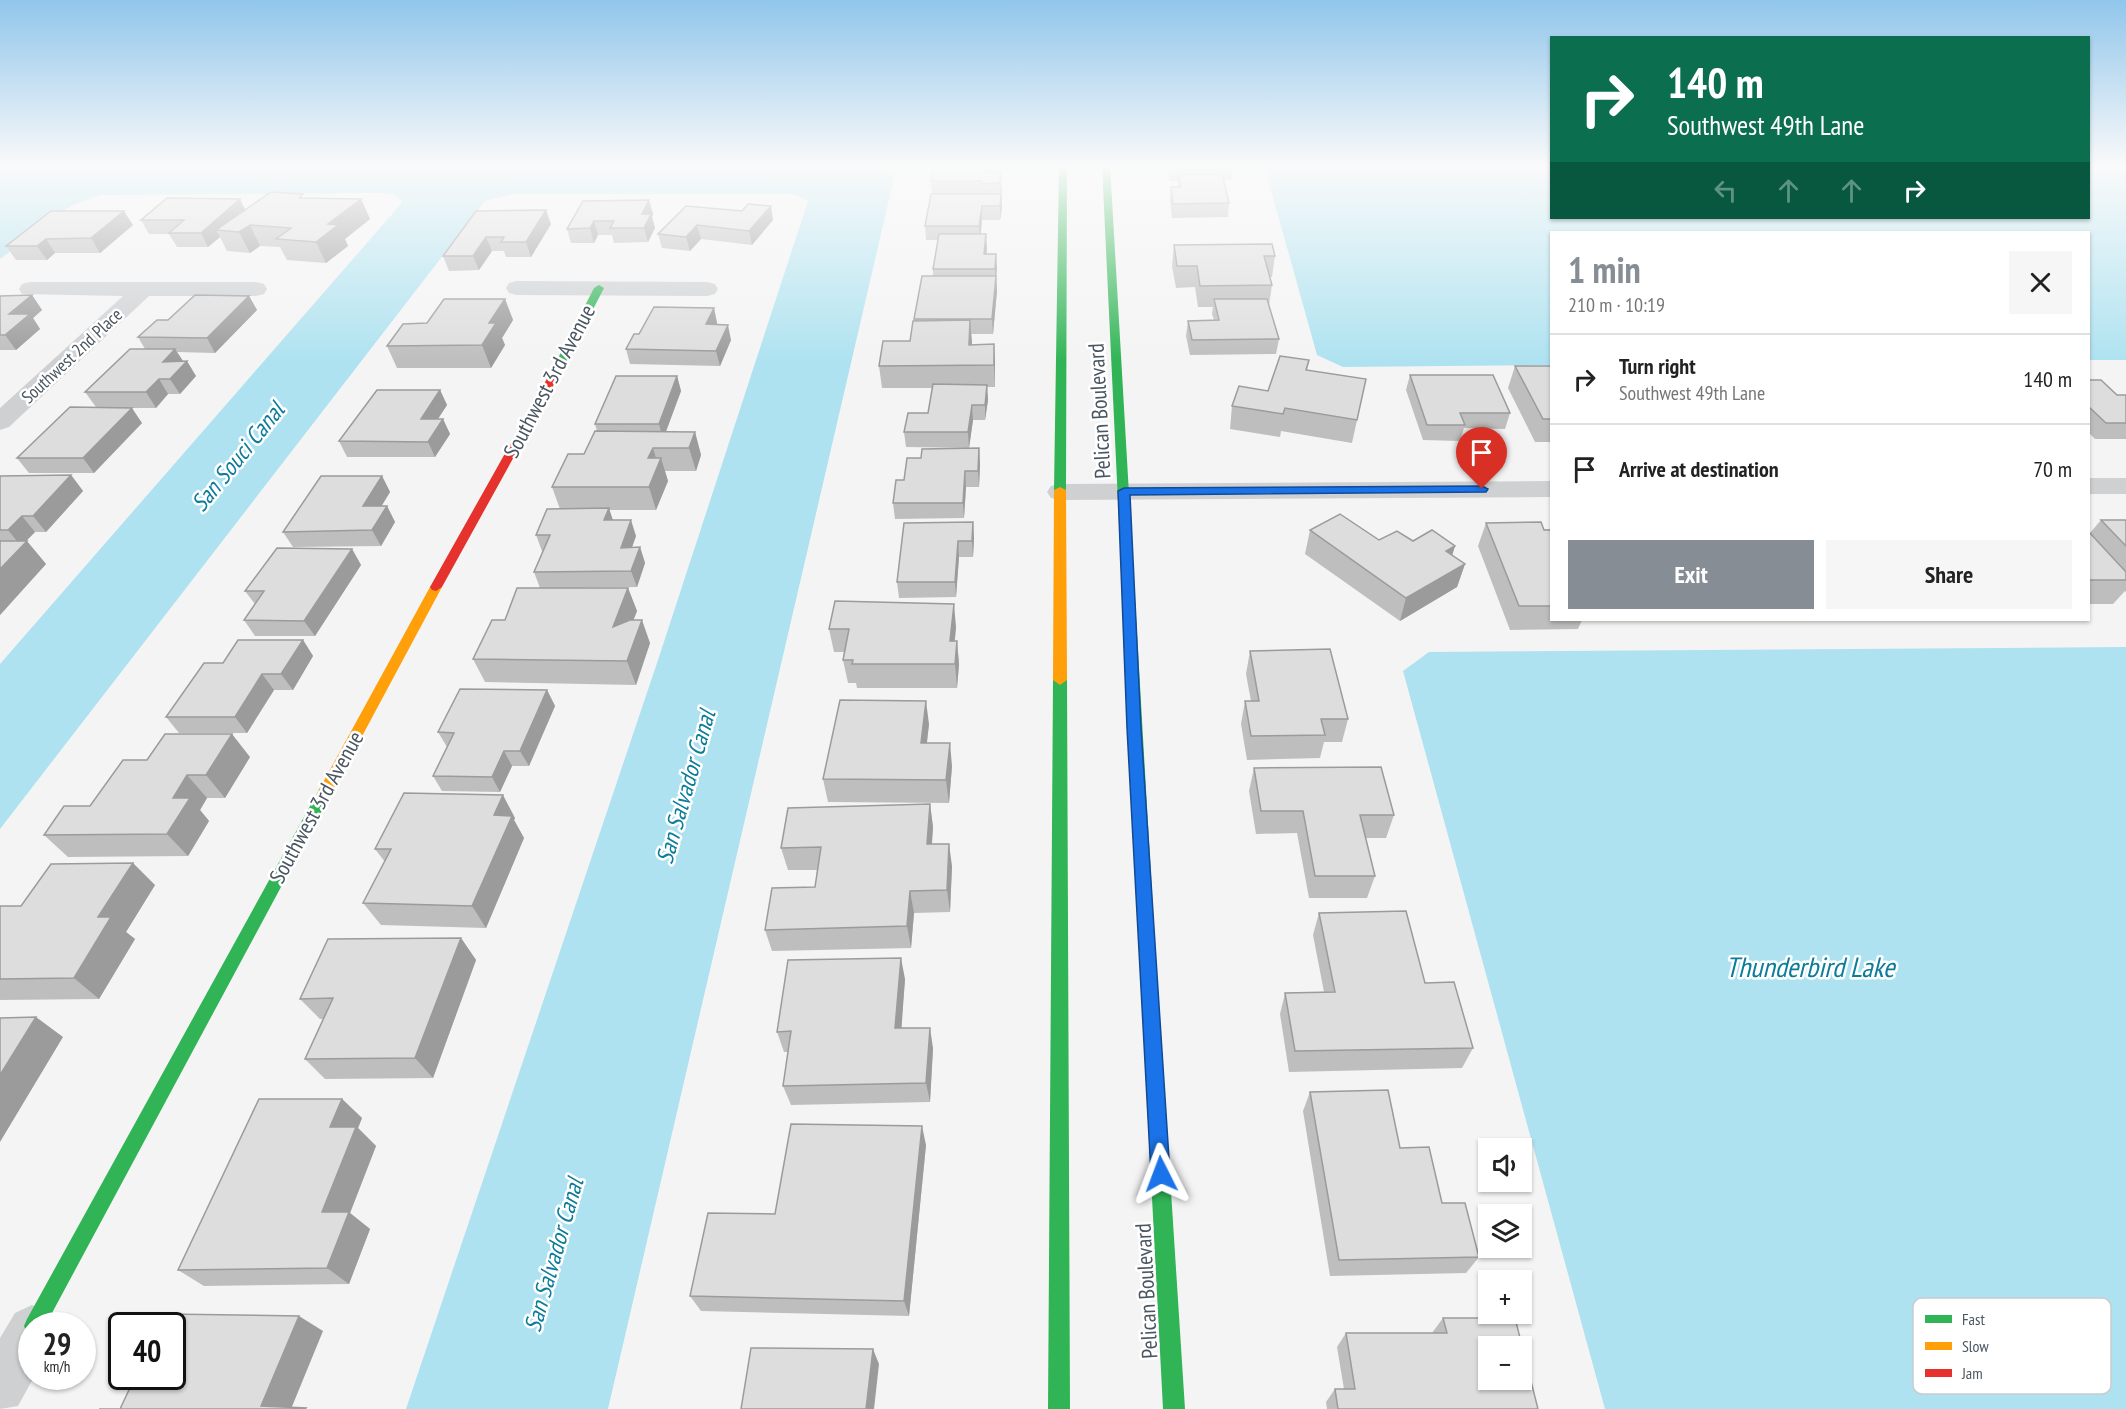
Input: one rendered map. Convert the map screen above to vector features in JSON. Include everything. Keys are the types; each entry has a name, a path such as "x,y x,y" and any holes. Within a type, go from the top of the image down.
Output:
{"street":[{"name":"Pelican Boulevard","path":"1059,1409 1063,231"},
{"name":"Pelican Boulevard","path":"1110,231 1135,740 1174,1409"},
{"name":"Southwest 3rd Avenue","path":"517,288 707,289"},
{"name":"Southwest 3rd Avenue","path":"42,1312 474,518 550,384 599,288"},
{"name":"Southwest 2nd Place","path":"30,289 256,289"},
{"name":"Southwest 2nd Place","path":"0,422 143,289"},
{"path":"2090,486 2126,486"},
{"path":"1061,492 1550,489"},
{"name":"Southwest 3rd Avenue","path":"0,1388 18,1355"}],"water":[{"path":"0,231 38,231 0,259"},
{"name":"San Souci Canal","path":"378,231 462,231 0,829 0,664"},
{"name":"San Salvador Canal","path":"798,231 882,231 608,1409 406,1409 659,657"},
{"path":"1282,231 2126,231 2126,360 2090,360 2090,231 1550,231 1550,365 1343,367 1317,355"},
{"name":"Thunderbird Lake","path":"2126,647 2126,1409 1605,1409 1403,671 1429,652"}],"building":[{"path":"26,231 100,231 91,238 46,239 37,246 6,246"},
{"path":"172,231 204,231 201,233 169,233"},
{"path":"287,231 331,231 316,242 276,239"},
{"path":"462,231 533,231 526,242 501,242 504,237 486,237 473,256 443,256"},
{"path":"661,231 692,231 686,237 658,234"},
{"path":"939,234 986,234 984,254 996,254 995,269 933,269"},
{"path":"1272,244 1275,256 1264,256 1272,285 1200,286 1197,266 1177,266 1174,245"},
{"path":"922,276 996,276 992,319 914,319"},
{"path":"32,295 9,314 30,314 5,335 0,335 0,296"},
{"path":"195,295 249,296 207,338 138,337 157,320 168,320"},
{"path":"444,299 505,299 489,323 496,323 482,345 387,346 403,324 427,323"},
{"path":"1214,299 1267,299 1279,339 1192,340 1188,321 1219,320"},
{"path":"654,307 714,308 706,324 728,325 716,351 626,349 634,334 639,334"},
{"path":"970,320 969,345 994,344 994,365 879,366 883,341 910,341 913,321"},
{"path":"130,349 175,349 163,362 187,361 170,379 159,379 146,392 85,392"},
{"path":"1280,356 1309,360 1306,370 1366,379 1357,420 1285,408 1283,414 1232,406 1239,386 1268,391"},
{"path":"1515,366 1550,366 1550,419 1543,419"},
{"path":"1410,375 1493,375 1510,413 1460,413 1465,425 1427,425"},
{"path":"616,376 677,376 659,424 595,424"},
{"path":"2090,380 2101,380 2117,395 2126,395 2126,423 2106,423 2090,408"},
{"path":"933,384 987,385 985,405 972,405 968,432 904,432 908,413 928,413"},
{"path":"377,390 440,390 421,419 443,419 428,442 339,441"},
{"path":"70,407 132,408 83,458 17,458"},
{"path":"595,431 695,432 689,448 653,448 648,458 661,458 649,487 552,487 568,454 584,454"},
{"path":"979,448 978,471 965,471 963,503 893,503 896,480 904,480 907,458 921,458 922,449"},
{"path":"71,475 33,516 22,516 8,530 0,530 0,476"},
{"path":"321,476 382,476 363,506 387,506 372,530 283,532"},
{"path":"609,508 604,520 631,520 621,548 640,547 631,571 534,572 550,535 536,535 547,509"},
{"path":"1340,514 1379,540 1397,531 1413,541 1432,530 1455,546 1446,551 1465,564 1406,598 1310,530"},
{"path":"2101,520 2126,520 2126,546"},
{"path":"973,522 972,541 958,541 955,582 897,582 904,523"},
{"path":"1541,522 1544,530 1550,530 1550,606 1519,606 1486,523"},
{"path":"2090,533 2126,572 2126,580 2090,580"},
{"path":"0,541 27,541 0,569"},
{"path":"277,548 352,549 304,621 244,620 264,591 245,591"},
{"path":"517,588 628,588 613,627 630,620 642,620 627,661 473,659 492,620 505,620"},
{"path":"835,601 954,604 950,641 957,641 955,664 852,664 853,660 843,660 849,629 829,629"},
{"path":"238,640 303,640 281,674 262,674 235,717 166,717 204,663 223,663"},
{"path":"1330,649 1348,719 1321,719 1325,735 1251,736 1245,701 1259,701 1250,651"},
{"path":"460,689 547,690 520,751 504,751 492,777 433,776 454,733 438,732"},
{"path":"840,700 926,701 921,743 950,743 946,780 823,779"},
{"path":"165,734 232,734 206,775 187,775 173,798 190,798 167,834 44,835 64,806 90,806 123,760 147,760"},
{"path":"1381,767 1394,815 1360,815 1375,876 1315,876 1303,811 1261,811 1254,768"},
{"path":"404,793 503,795 494,815 512,816 472,906 363,903 391,849 375,849"},
{"path":"930,804 927,844 949,844 947,890 910,891 907,926 765,930 772,888 815,887 821,847 781,848 788,808"},
{"path":"133,863 98,917 111,917 74,978 0,979 0,906 21,906 51,864"},
{"path":"1406,911 1425,983 1454,982 1473,1048 1295,1051 1285,993 1335,992 1319,913"},
{"path":"461,938 415,1058 305,1059 333,998 300,999 328,939"},
{"path":"901,958 895,1028 930,1028 926,1083 783,1086 791,1031 777,1032 788,960"},
{"path":"36,1017 0,1075 0,1018"},
{"path":"1388,1090 1400,1148 1429,1147 1442,1203 1465,1203 1478,1257 1339,1260 1310,1092"},
{"path":"259,1099 342,1099 330,1127 356,1127 322,1212 349,1212 327,1268 178,1270"},
{"path":"791,1124 922,1126 904,1301 690,1296 708,1213 775,1214"},
{"path":"186,1314 299,1316 261,1406 305,1409 120,1409 129,1390 186,1390"},
{"path":"1443,1318 1478,1318 1478,1324 1517,1324 1520,1336 1478,1336 1478,1390 1532,1390 1532,1385 1538,1409 1338,1409 1335,1389 1355,1389 1346,1333 1447,1333"},
{"path":"751,1348 873,1349 866,1409 741,1409"}],"traffic: fast":[{"path":"1060,490 1062,231"},
{"path":"1109,231 1147,945"},
{"path":"558,368 599,288"},
{"path":"1059,1409 1060,680"},
{"path":"42,1312 325,792"},
{"path":"1155,1082 1174,1409"}],"traffic: slow":[{"path":"1060,490 1060,680"},
{"path":"325,792 436,587"}],"traffic: jam":[{"path":"436,587 558,368"},
{"path":"1147,945 1155,1082"}],"route":[{"path":"1161,1174 1134,728 1124,491 1482,489"}]}
